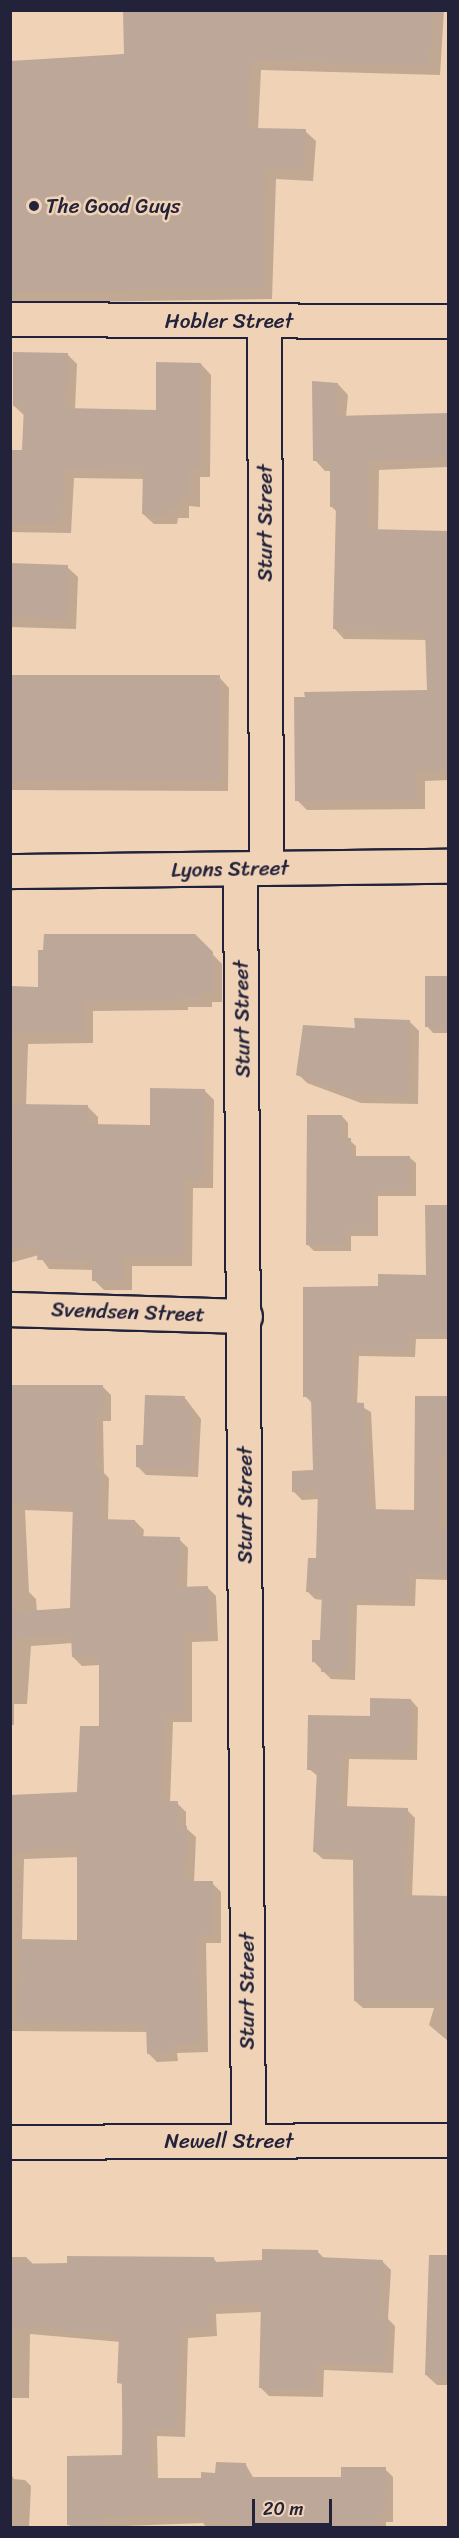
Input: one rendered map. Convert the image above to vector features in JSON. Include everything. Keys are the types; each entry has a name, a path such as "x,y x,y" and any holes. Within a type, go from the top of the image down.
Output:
{"street":[{"name":"Hobler Street","path":"10,319 448,321"},
{"name":"Sturt Street","path":"248,2140 245,1316 264,321"},
{"name":"Lyons Street","path":"10,871 448,866"},
{"name":"Svendsen Street","path":"10,1309 245,1316"},
{"name":"Newell Street","path":"10,2142 448,2140"}],"building":[{"path":"123,10 433,10 429,65 251,60 247,128 306,129 303,170 266,169 262,288 10,292 10,61 124,54"},
{"path":"13,352 68,353 64,408 156,410 156,362 201,363 200,467 190,467 190,497 179,497 179,508 168,508 167,515 142,514 143,470 64,468 61,523 10,522 10,450 22,450 24,406 13,406"},
{"path":"312,381 338,383 336,416 448,413 448,458 369,460 368,529 448,531 448,770 415,771 415,799 295,801 294,697 305,697 304,692 427,690 425,631 333,629 336,507 330,507 330,461 313,461"},
{"path":"10,563 68,565 66,619 10,617"},
{"path":"10,675 220,675 220,780 10,780"},
{"path":"44,934 195,934 213,952 213,992 202,992 202,997 179,997 179,1001 83,1001 83,1034 10,1034 10,986 38,987 38,950 43,950"},
{"path":"425,976 448,976 448,1027 425,1027"},
{"path":"354,1018 410,1020 409,1095 350,1094 296,1075 303,1025 355,1028"},
{"path":"150,1088 205,1089 203,1179 184,1179 182,1257 123,1256 122,1281 92,1281 92,1261 37,1260 38,1243 10,1251 15,1104 88,1105 88,1124 150,1125"},
{"path":"307,1115 342,1115 342,1138 351,1138 351,1156 410,1156 410,1190 373,1190 373,1230 345,1230 345,1245 306,1245"},
{"path":"425,1205 448,1205 448,1332 409,1332 408,1350 352,1349 350,1402 364,1403 369,1509 414,1510 415,1396 448,1396 448,1459 441,1459 439,1528 448,1528 448,1573 409,1572 408,1599 350,1598 348,1673 321,1672 322,1662 312,1662 312,1640 320,1640 322,1593 306,1592 308,1558 316,1558 318,1491 292,1492 292,1471 313,1470 311,1397 303,1397 303,1287 378,1286 378,1274 426,1275"},
{"path":"10,1385 103,1385 103,1413 94,1413 96,1467 101,1468 99,1519 135,1520 135,1536 180,1537 178,1587 208,1586 209,1633 183,1634 184,1714 165,1714 161,1801 178,1801 177,1826 187,1826 185,1881 213,1881 212,1934 197,1934 200,2043 169,2045 170,2052 147,2054 146,2024 17,2022 19,1939 77,1940 77,1848 10,1851 10,1795 77,1792 80,1726 99,1726 99,1657 72,1657 71,1634 10,1638 10,1612 70,1608 73,1503 10,1502"},
{"path":"145,1395 185,1396 184,1408 192,1408 190,1469 136,1467 136,1445 143,1445"},
{"path":"370,1698 411,1699 410,1753 342,1752 340,1806 408,1808 404,1895 448,1896 448,2001 354,2001 353,1854 313,1852 317,1770 307,1770 308,1715 370,1716"},
{"path":"262,2249 318,2250 318,2257 383,2260 380,2316 388,2316 385,2365 316,2362 315,2389 259,2388 261,2303 209,2306 210,2328 180,2330 177,2429 150,2429 151,2478 201,2478 201,2472 215,2473 216,2462 246,2463 246,2477 341,2477 341,2467 386,2467 385,2515 378,2514 378,2528 199,2521 199,2515 102,2517 102,2528 67,2525 67,2456 122,2455 123,2384 117,2383 119,2334 64,2333 64,2327 10,2326 10,2264 67,2263 67,2256 214,2257 214,2262 262,2260"},
{"path":"429,2255 448,2255 448,2376 425,2375"}],"place":[{"name":"The Good Guys","path":"34,206"}]}
